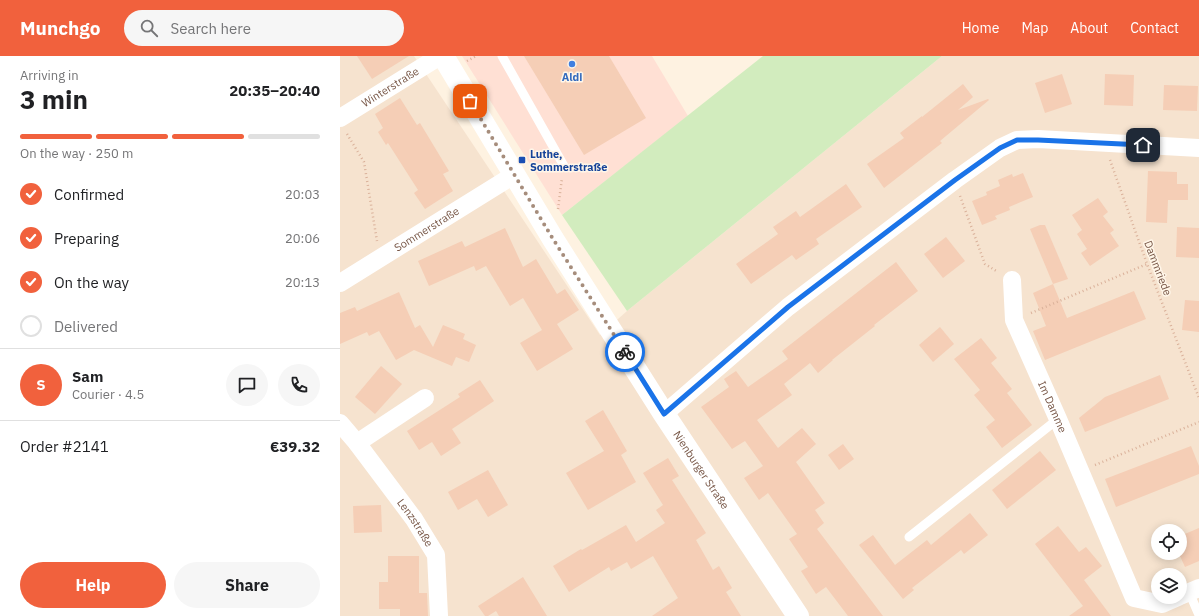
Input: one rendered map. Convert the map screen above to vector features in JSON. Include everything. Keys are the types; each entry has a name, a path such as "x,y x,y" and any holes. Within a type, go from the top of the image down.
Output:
{"street":[{"name":"Winterstraße","path":"342,123 442,56"},
{"name":"Nienburger Straße","path":"442,56 514,175 664,414 798,616"},
{"path":"664,414 788,307 955,180 1000,148 1017,140 1038,140 1199,148"},
{"name":"Sommerstraße","path":"340,283 514,175"},
{"name":"Im Damme","path":"1012,280 1014,320 1134,598 1151,602"},
{"path":"357,443 425,398"},
{"name":"Lenzstraße","path":"340,423 357,443 414,519 436,555 439,616"}],"lane":[{"path":"502,56 564,166"},
{"path":"909,537 1058,419"},
{"path":"1187,595 1199,615"}],"path":[{"path":"342,123 364,162 379,260"},
{"name":"Dammriede","path":"1104,143 1147,264 1199,398"},
{"path":"558,210 564,166"},
{"path":"955,180 985,264 1012,280"},
{"path":"1014,320 1147,264"},
{"path":"1080,471 1199,422"}],"shaded area":[{"path":"340,56 414,56 600,335 627,311 942,56 1199,56 1199,616 340,616"},
{"path":"462,56 652,56 688,116 562,215"}],"green space":[{"path":"763,56 942,56 627,311 562,215"}],"building":[{"path":"357,56 409,56 372,79"},
{"path":"524,56 609,56 646,118 584,155"},
{"path":"1062,74 1072,104 1045,113 1035,83"},
{"path":"1105,74 1134,75 1133,106 1104,105"},
{"path":"963,84 973,97 958,110 988,99 989,100 940,141 942,143 884,188 867,164 904,138 900,133"},
{"path":"1164,85 1198,86 1197,111 1163,110"},
{"path":"400,98 417,125 420,123 449,171 443,174 453,191 425,209 414,193 418,190 388,143 386,145 378,132 383,128 375,114"},
{"path":"1148,171 1177,172 1177,184 1188,184 1188,200 1168,200 1167,223 1146,222"},
{"path":"1023,173 1033,197 1009,207 1010,210 995,216 997,219 982,225 972,201 987,195 986,192 1000,186 998,180 1012,174 1013,177"},
{"path":"846,184 862,207 816,239 819,244 796,260 792,255 751,284 736,264 778,234 773,227 796,211 800,217"},
{"path":"1098,198 1108,212 1103,216 1114,230 1110,233 1119,246 1090,266 1081,253 1087,249 1077,234 1082,230 1072,215"},
{"path":"1040,225 1045,225 1068,279 1053,284 1030,229"},
{"path":"1177,227 1199,228 1199,258 1176,257"},
{"path":"505,228 523,267 536,259 557,294 565,289 579,310 557,324 573,349 537,371 520,343 542,330 523,298 510,306 486,266 476,271 474,266 429,286 418,261 462,241 465,247"},
{"path":"946,237 965,261 943,278 924,254"},
{"path":"896,262 918,291 874,325 875,326 818,373 810,363 784,384 792,395 757,420 778,448 802,428 816,444 796,462 825,503 815,510 824,523 817,529 883,616 848,616 826,587 816,594 801,571 808,567 789,539 797,534 768,493 759,500 744,478 763,466 745,441 732,449 701,407 729,387 724,379 736,371 748,387 788,359 782,351"},
{"path":"1053,284 1067,318 1134,291 1146,319 1045,360 1033,331 1046,326 1033,293"},
{"path":"399,292 415,328 420,325 433,347 443,325 465,334 463,339 476,345 469,362 456,357 452,366 414,350 396,360 379,331 369,336 367,332 340,344 340,313 355,307 357,311"},
{"path":"1185,300 1199,301 1199,332 1182,330"},
{"path":"940,327 954,344 933,362 919,345"},
{"path":"981,338 997,358 991,363 1012,389 1007,393 1032,425 1002,448 986,427 995,420 974,395 980,390 954,359"},
{"path":"381,366 402,384 375,414 355,397"},
{"path":"1160,375 1169,399 1085,432 1079,418 1105,397"},
{"path":"480,380 494,401 452,429 461,443 441,456 432,442 419,450 407,431 460,397 458,394"},
{"path":"603,410 627,451 621,455 636,482 588,510 566,473 604,451 585,421"},
{"path":"843,444 854,459 839,470 828,455"},
{"path":"1191,446 1199,466 1199,474 1116,507 1105,479"},
{"path":"1040,451 1056,470 1007,509 992,490"},
{"path":"668,458 679,476 672,480 706,533 696,540 713,570 719,566 732,588 726,592 741,616 652,616 678,598 653,556 631,569 627,562 611,571 609,567 569,592 553,566 626,525 636,542 665,523 656,510 663,505 643,473"},
{"path":"488,470 508,505 488,517 477,499 458,510 448,492"},
{"path":"381,505 382,532 354,533 353,506"},
{"path":"970,513 988,535 964,554 961,550 912,588 914,590 903,599 859,545 873,535 895,565 927,540 931,545"},
{"path":"1058,526 1079,552 1086,547 1102,566 1084,580 1111,616 1069,616 1083,606 1035,544"},
{"path":"1199,528 1199,561 1185,567 1182,560 1187,560 1187,533"},
{"path":"388,556 419,556 419,593 427,593 428,616 400,616 400,609 379,609 379,582 388,582"},
{"path":"523,577 547,616 499,616 496,611 488,616 485,616 478,606"}],"way so far":[{"path":"470,101 553,239 625,352"}],"place":[{"name":"Aldi","path":"572,64"},
{"name":"Luthe, Sommerstraße","path":"522,160"}],"route":[{"path":"625,352 664,414 788,307 955,180 1000,148 1017,140 1143,145"}]}
